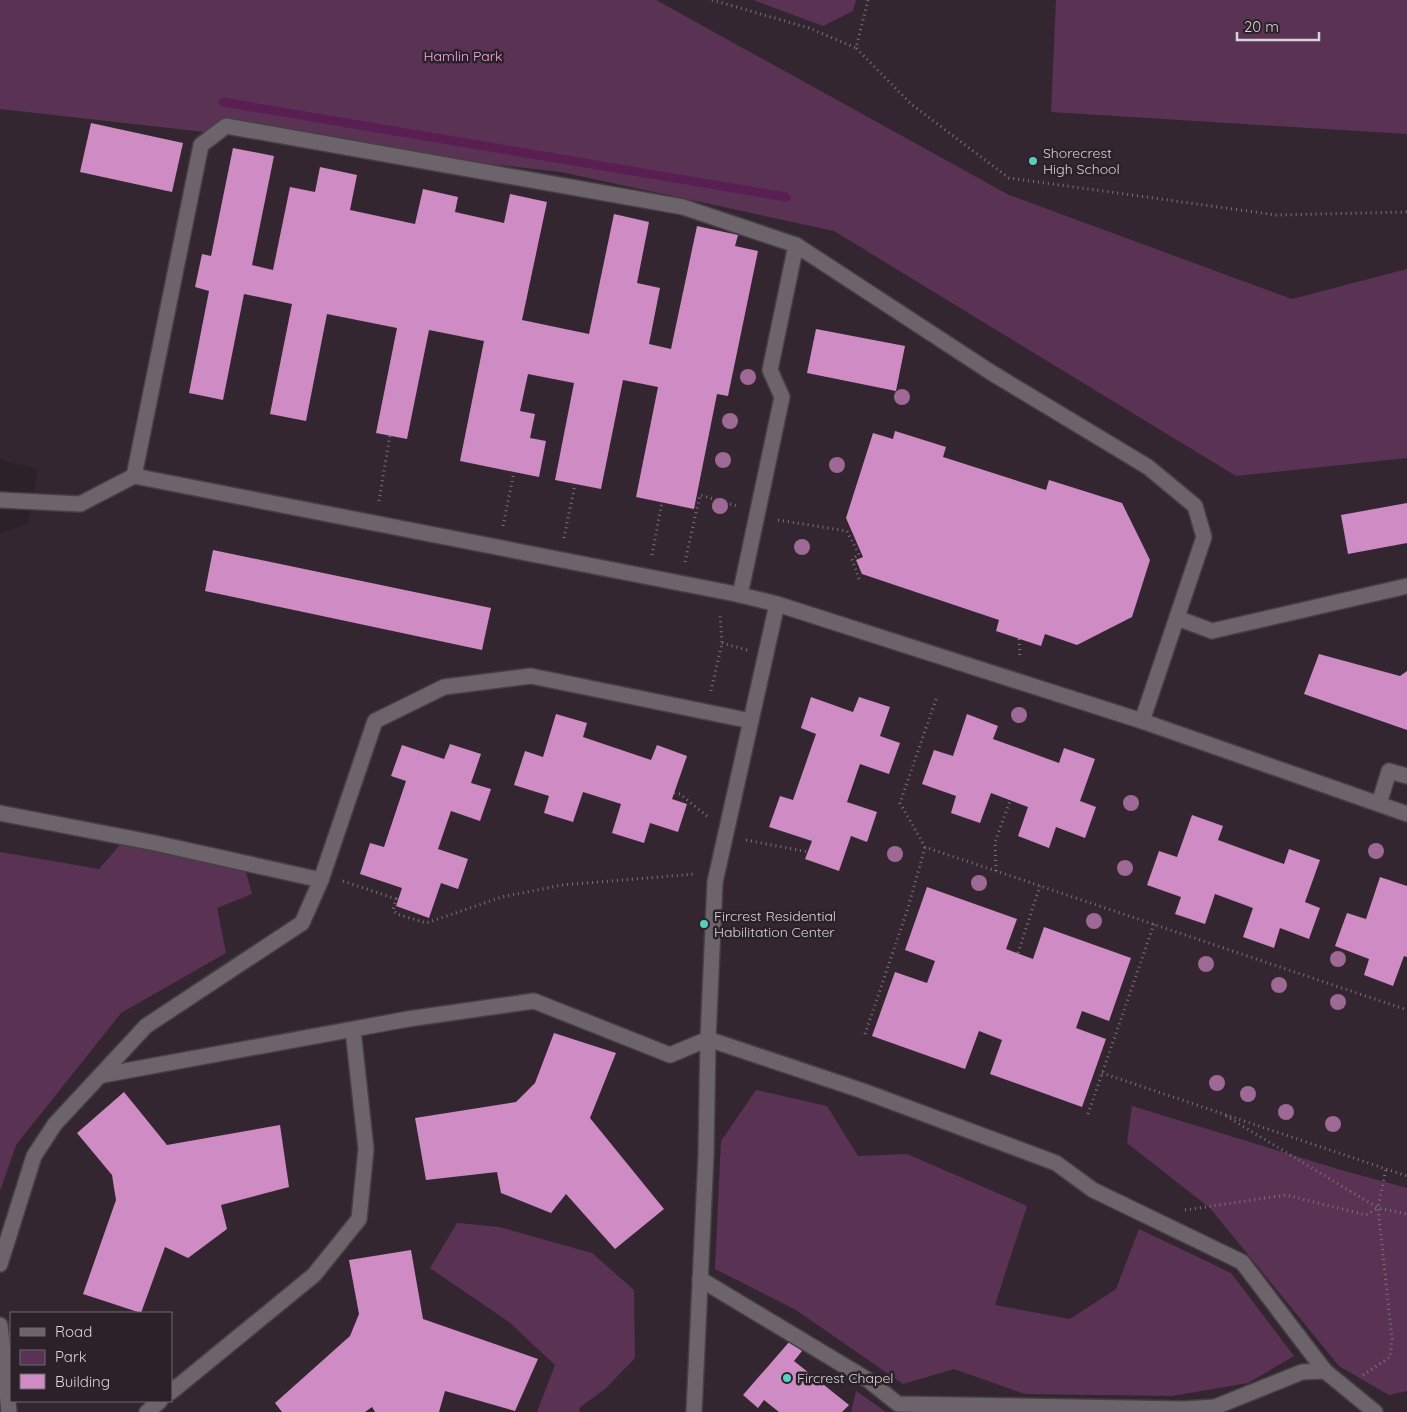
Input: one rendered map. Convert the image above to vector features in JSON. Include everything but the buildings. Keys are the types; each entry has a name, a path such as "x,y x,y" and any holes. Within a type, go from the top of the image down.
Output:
{"lane":[{"path":"134,476 201,145 226,126 683,207 796,245 992,373 1148,467 1195,506 1204,537 1142,721"},
{"path":"740,594 782,397 770,370 796,245"},
{"path":"0,500 80,504 134,476 740,594 777,604 1142,721 1407,814"},
{"path":"1177,618 1212,631 1407,586"},
{"path":"694,1412 706,1155 708,1039 715,882 777,604"},
{"path":"0,1264 34,1156 55,1124 104,1074 146,1026 302,923 321,880 375,721 444,687 531,676 750,721"},
{"path":"1379,804 1389,771 1407,776"},
{"path":"0,813 155,843 321,880"},
{"path":"104,1074 353,1030 534,1001 670,1055 708,1039 863,1091 1056,1163 1093,1190 1242,1262 1325,1371 1375,1412"},
{"path":"172,1391 314,1275 359,1219 366,1149 353,1030"},
{"path":"700,1279 868,1380 898,1404 1184,1411 1216,1407 1302,1372 1325,1371"},
{"path":"0,1325 9,1412"},
{"path":"147,1412 159,1402"}],"path":[{"path":"712,0 809,28 856,48 911,104 1009,178 1276,215 1407,212"},
{"path":"856,48 868,0"},
{"path":"379,501 390,435"},
{"path":"504,526 514,472"},
{"path":"564,538 574,484"},
{"path":"685,562 700,496 742,507"},
{"path":"652,556 662,502"},
{"path":"778,520 847,531 859,556 852,559 859,578"},
{"path":"712,690 722,643 722,622 719,610"},
{"path":"1019,639 1020,662"},
{"path":"722,643 747,650"},
{"path":"936,699 900,802 925,847 1407,1010"},
{"path":"674,793 680,794 709,817"},
{"path":"996,871 995,842 1010,801"},
{"path":"738,839 808,852"},
{"path":"865,1034 908,908 925,847"},
{"path":"338,879 396,899 393,910 397,914 426,924 502,897 562,885 696,874"},
{"path":"1018,953 1040,886"},
{"path":"1088,1114 1154,924"},
{"path":"1102,1073 1407,1176"},
{"path":"1220,1113 1378,1208 1407,1214"},
{"path":"1344,1388 1390,1357 1392,1339 1378,1208 1386,1169"},
{"path":"1182,1210 1286,1194 1366,1214 1378,1208"}],"shaded area":[{"name":"Fircrest Residential Habilitation Center","path":"512,0 1407,0 1407,1412 0,1412 0,534 28,523 38,469 0,460 0,108"}],"green space":[{"name":"Hamlin Park","path":"0,0 656,0 1009,195 1292,299 1407,269 1407,458 1236,476 834,231 561,172 0,109"},
{"path":"753,0 856,0 853,11 823,26"},
{"path":"1056,0 1407,0 1407,134 1051,112"},
{"path":"120,845 245,869 252,894 217,908 226,953 121,1013 16,1145 0,1191 0,852 99,869"},
{"path":"756,1090 827,1106 858,1156 907,1154 1027,1206 995,1305 1070,1319 1116,1289 1139,1229 1231,1273 1294,1356 1248,1383 1172,1396 1025,1394 954,1369 903,1384 796,1310 715,1269 721,1141"},
{"path":"1132,1106 1341,1170 1407,1188 1407,1391 1389,1395 1339,1366 1210,1208 1127,1143"},
{"path":"457,1223 499,1227 592,1253 634,1290 635,1358 605,1389 579,1408 580,1412 537,1412 555,1365 509,1322 430,1268"},
{"path":"856,1391 886,1412 851,1412"}],"waterway":[{"path":"223,102 786,197"}],"place":[{"name":"Shorecrest High School","path":"1033,161"},
{"name":"Fircrest Residential Habilitation Center","path":"704,924"},
{"name":"Fircrest Chapel","path":"787,1378"}]}
